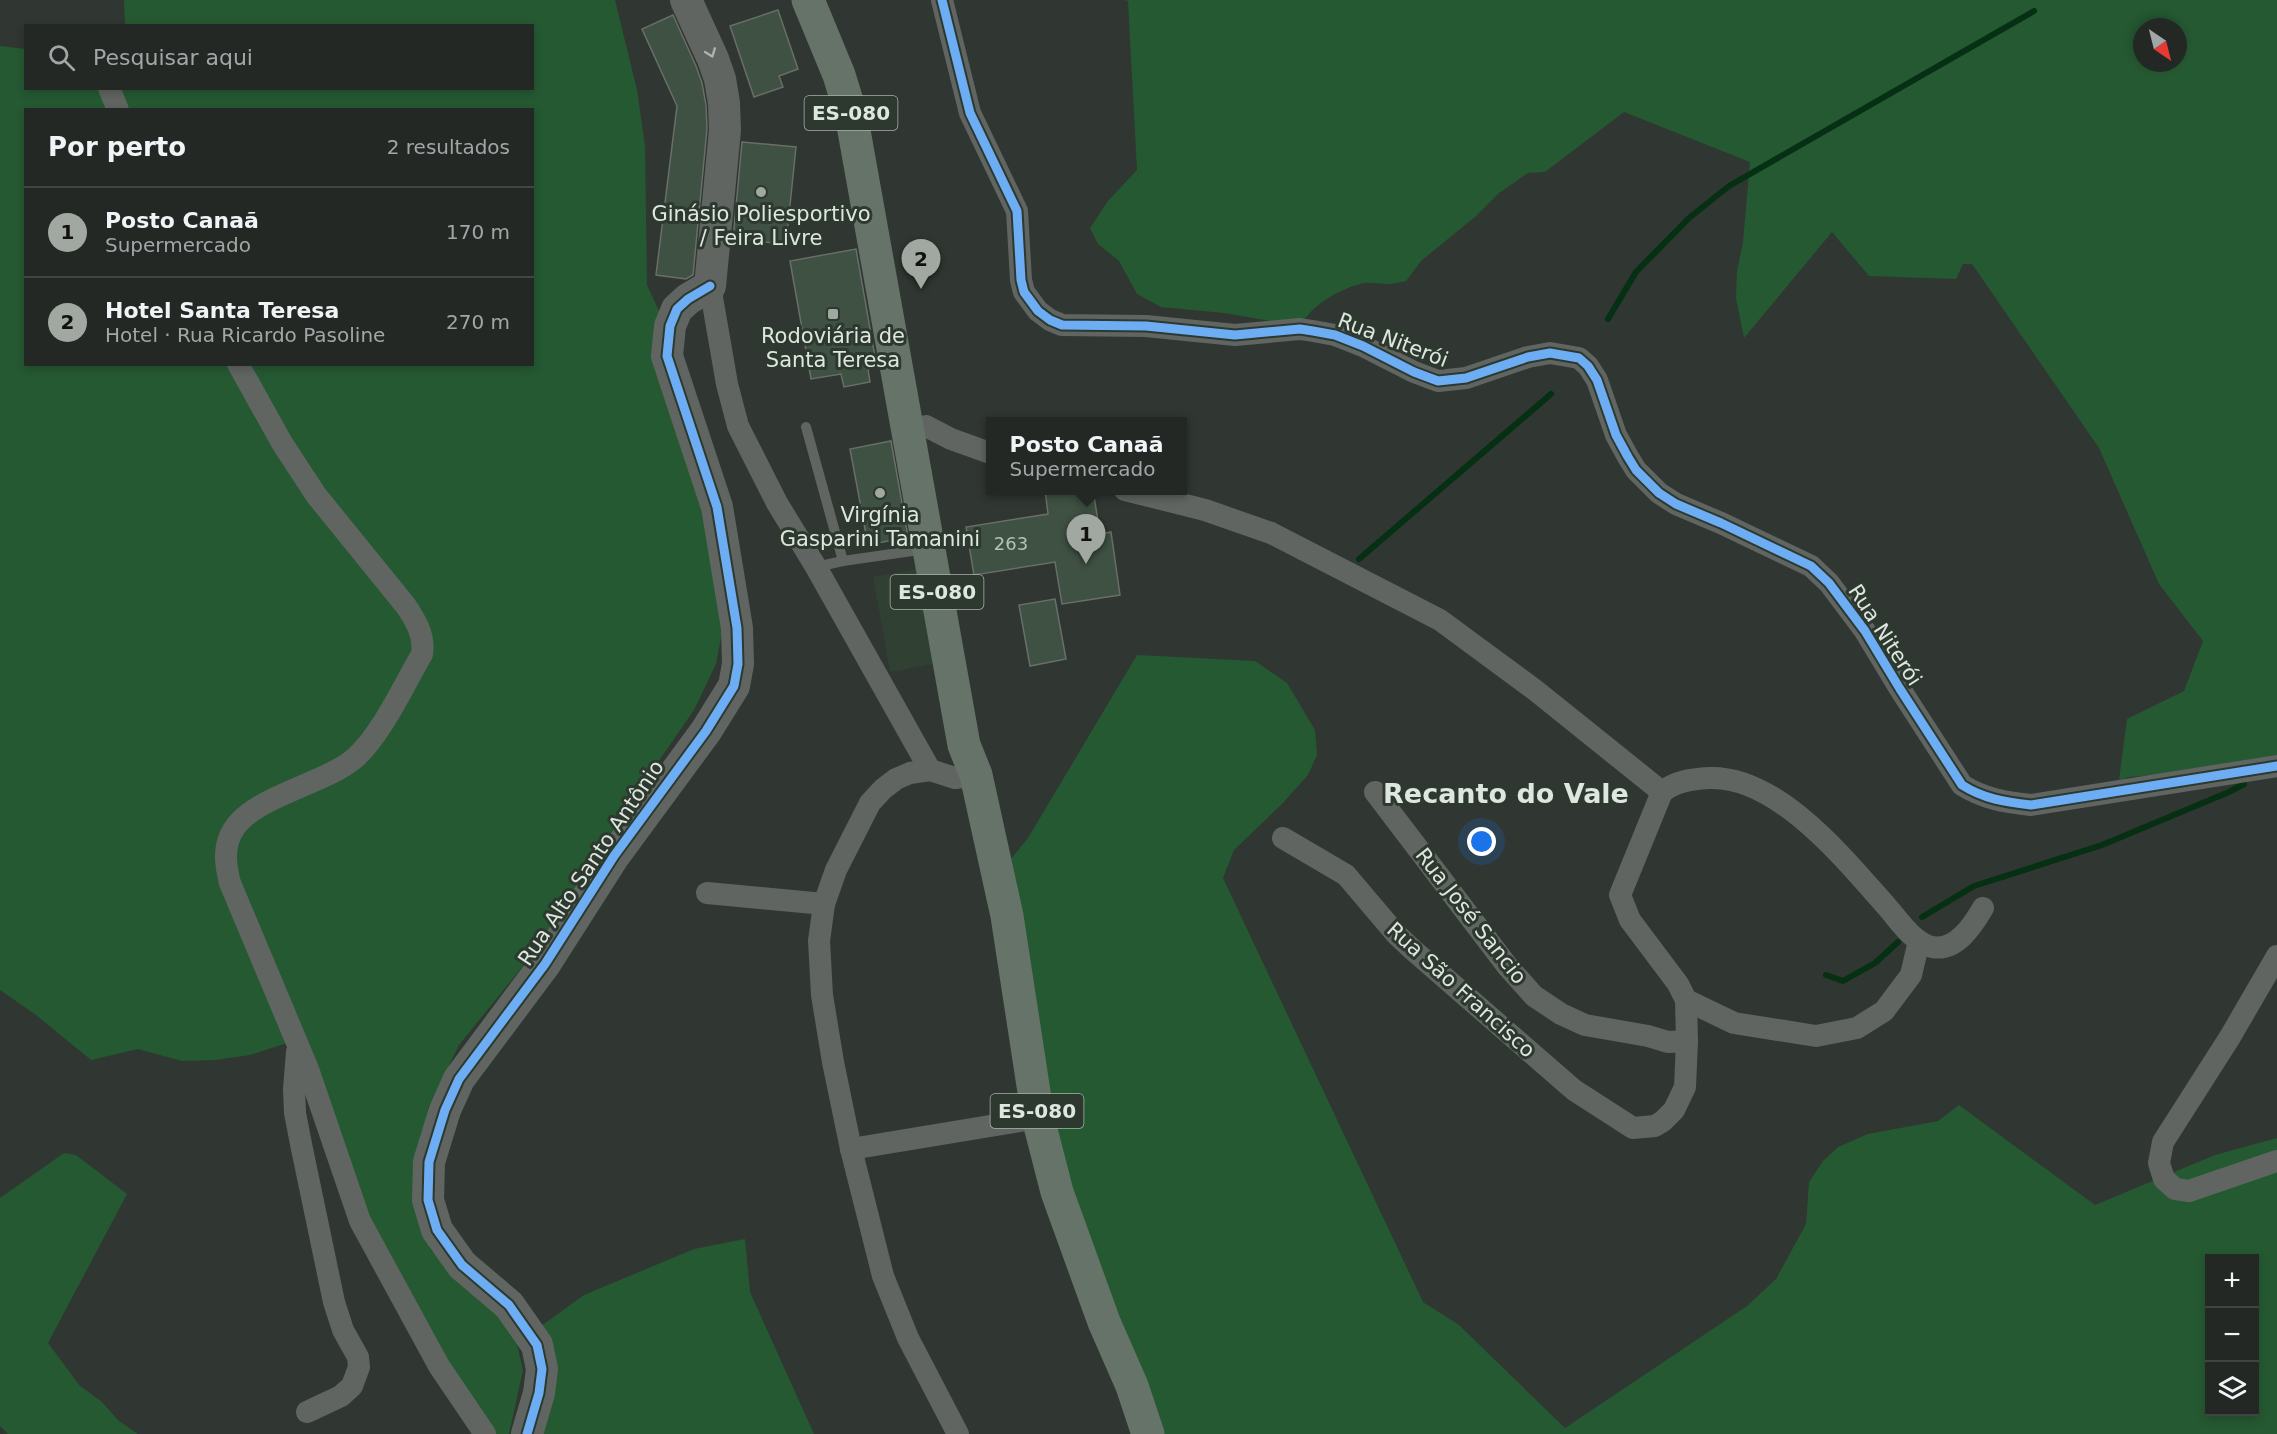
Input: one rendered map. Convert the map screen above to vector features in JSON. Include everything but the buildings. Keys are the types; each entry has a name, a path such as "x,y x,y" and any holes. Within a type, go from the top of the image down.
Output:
{"main road":[{"name":"ES-080","path":"808,0 839,75 851,114 963,745 976,775 1007,916 1038,1118 1058,1192 1104,1322 1132,1386 1148,1434"},
{"name":"ES-080","path":"829,0 862,78 871,110 981,741 976,775"}],"street":[{"path":"686,0 713,59 720,79 724,103 725,130 710,286 727,384 738,426 772,495 816,567 930,770"},
{"name":"Rua Niterói","path":"942,0 970,114 1017,211 1021,280 1024,292 1044,315 1062,325 1146,326 1235,335 1300,329 1313,331 1335,335 1364,346 1414,372 1438,381 1466,378 1528,357 1550,353 1579,358 1588,366 1597,380 1616,435 1628,457 1636,470 1659,494 1811,566 1829,583 1865,631 1900,690 1962,785 1976,794 1998,802 2031,805 2277,766"},
{"path":"110,90 117,108"},
{"name":"Rua Alto Santo Antônio","path":"527,1434 539,1393 542,1369 537,1346 509,1305 462,1265 437,1230 428,1200 429,1162 445,1110 459,1079 545,964 614,856 706,730 735,686 738,664 737,628 717,507 667,356 670,326 677,309 688,299 710,286"},
{"path":"239,366 282,443 315,495 416,621 423,646 422,654 386,718 354,759 329,774 296,788 259,808 239,822 230,835 226,849 230,883 298,1044 360,1221 439,1366 485,1434"},
{"path":"926,426 951,439 986,452"},
{"path":"1145,495 1205,510 1271,533 1440,620 1535,690 1662,792"},
{"path":"958,1434 908,1338 883,1276 851,1149 822,994 819,941 824,904 836,870 870,803 896,779 910,773 930,770 955,778 976,775"},
{"path":"1687,1041 1686,1000 1678,984 1630,920 1620,895 1662,792 1679,782 1725,778 1746,784 1783,804 1838,853 1919,941 1930,946 1949,945 1971,929 1983,908"},
{"name":"Rua José Sancio","path":"1375,792 1508,967 1534,996 1561,1014 1585,1025 1648,1036 1668,1042 1687,1041"},
{"name":"Rua São Francisco","path":"1284,838 1346,875 1396,934 1413,950 1566,1084 1614,1118 1633,1128 1645,1129 1663,1121 1674,1110 1685,1087 1687,1041"},
{"path":"707,893 824,904"},
{"path":"1686,1000 1734,1023 1816,1036 1857,1028 1884,1011 1911,975 1919,941"},
{"path":"2277,956 2163,1142 2159,1163 2164,1179 2175,1189 2189,1191 2277,1161"},
{"path":"298,1044 294,1089 295,1113 300,1140 334,1302 344,1330 358,1357 359,1367 352,1386 341,1396 308,1412"},
{"path":"851,1149 1038,1118"}],"lane":[{"path":"806,427 843,561"},
{"path":"816,567 929,548"}],"shaded area":[{"path":"922,568 939,663 890,672 873,577"}],"green space":[{"path":"124,0 615,0 637,90 645,146 647,285 669,333 701,470 724,622 716,664 694,710 629,804 544,940 459,1045 429,1106 415,1165 418,1217 431,1250 514,1331 523,1370 509,1434 487,1434 437,1374 287,1043 250,1055 215,1060 182,1061 138,1049 91,1060 36,1015 0,990 0,46 24,49 24,90 534,90 534,24 125,24"},
{"path":"1124,0 2277,0 2277,758 2216,770 2130,777 2119,780 2127,719 2184,691 2203,641 2159,584 2099,448 1972,264 1963,264 1956,279 1869,276 1832,232 1744,338 1736,298 1750,162 1624,112 1545,172 1528,173 1499,193 1476,216 1421,261 1406,281 1389,284 1364,283 1345,289 1319,304 1300,326 1224,313 1161,307 1137,294 1119,261 1098,244 1090,228 1108,201 1137,170 1128,1"},
{"path":"1137,655 1255,661 1287,683 1315,730 1317,755 1308,775 1282,804 1234,850 1223,878 1423,1302 1459,1325 1565,1428 1747,1306 1776,1279 1806,1224 1809,1182 1823,1161 1838,1147 1868,1134 1938,1121 1959,1105 2095,1205 2215,1155 2277,1138 2277,1434 1158,1434 1071,1210 1006,865 1028,838"},
{"path":"64,1153 76,1155 127,1194 48,1343 80,1386 101,1401 119,1421 138,1434 8,1434 0,1426 0,1198"},
{"path":"745,1239 750,1292 814,1434 533,1434 537,1329 584,1295 694,1249"}],"waterway":[{"path":"1608,319 1636,272 1689,218 1729,186 2034,11"},
{"path":"1359,559 1551,394"},
{"path":"1922,917 1974,886 2102,845 2244,784"},
{"path":"1826,975 1843,981 1875,963 1898,942"}],"cycle path":[{"path":"942,0 970,113 1017,211 1021,280 1024,292 1038,311 1050,320 1062,325 1146,326 1235,335 1300,329 1313,331 1335,335 1363,346 1414,372 1438,381 1466,378 1528,357 1550,353 1579,358 1588,366 1597,380 1616,435 1628,457 1636,470 1659,493 1676,504 1811,566 1829,583 1865,631 1962,785 1978,794 1995,799 2031,805 2277,766"},
{"path":"527,1434 539,1393 542,1369 537,1345 509,1305 462,1265 437,1230 428,1200 429,1162 445,1110 459,1079 545,964 614,856 706,731 734,686 738,664 737,628 717,507 667,356 670,326 677,309 688,299 710,286"}],"place":[{"name":"Ginásio Poliesportivo / Feira Livre","path":"761,192"},
{"name":"Hotel Santa Teresa","path":"921,289"},
{"name":"Rodoviária de Santa Teresa","path":"833,314"},
{"name":"Virgínia Gasparini Tamanini","path":"880,493"},
{"name":"Posto Canaã","path":"1086,564"}],"district":[{"name":"Recanto do Vale","path":"1506,794"}]}
